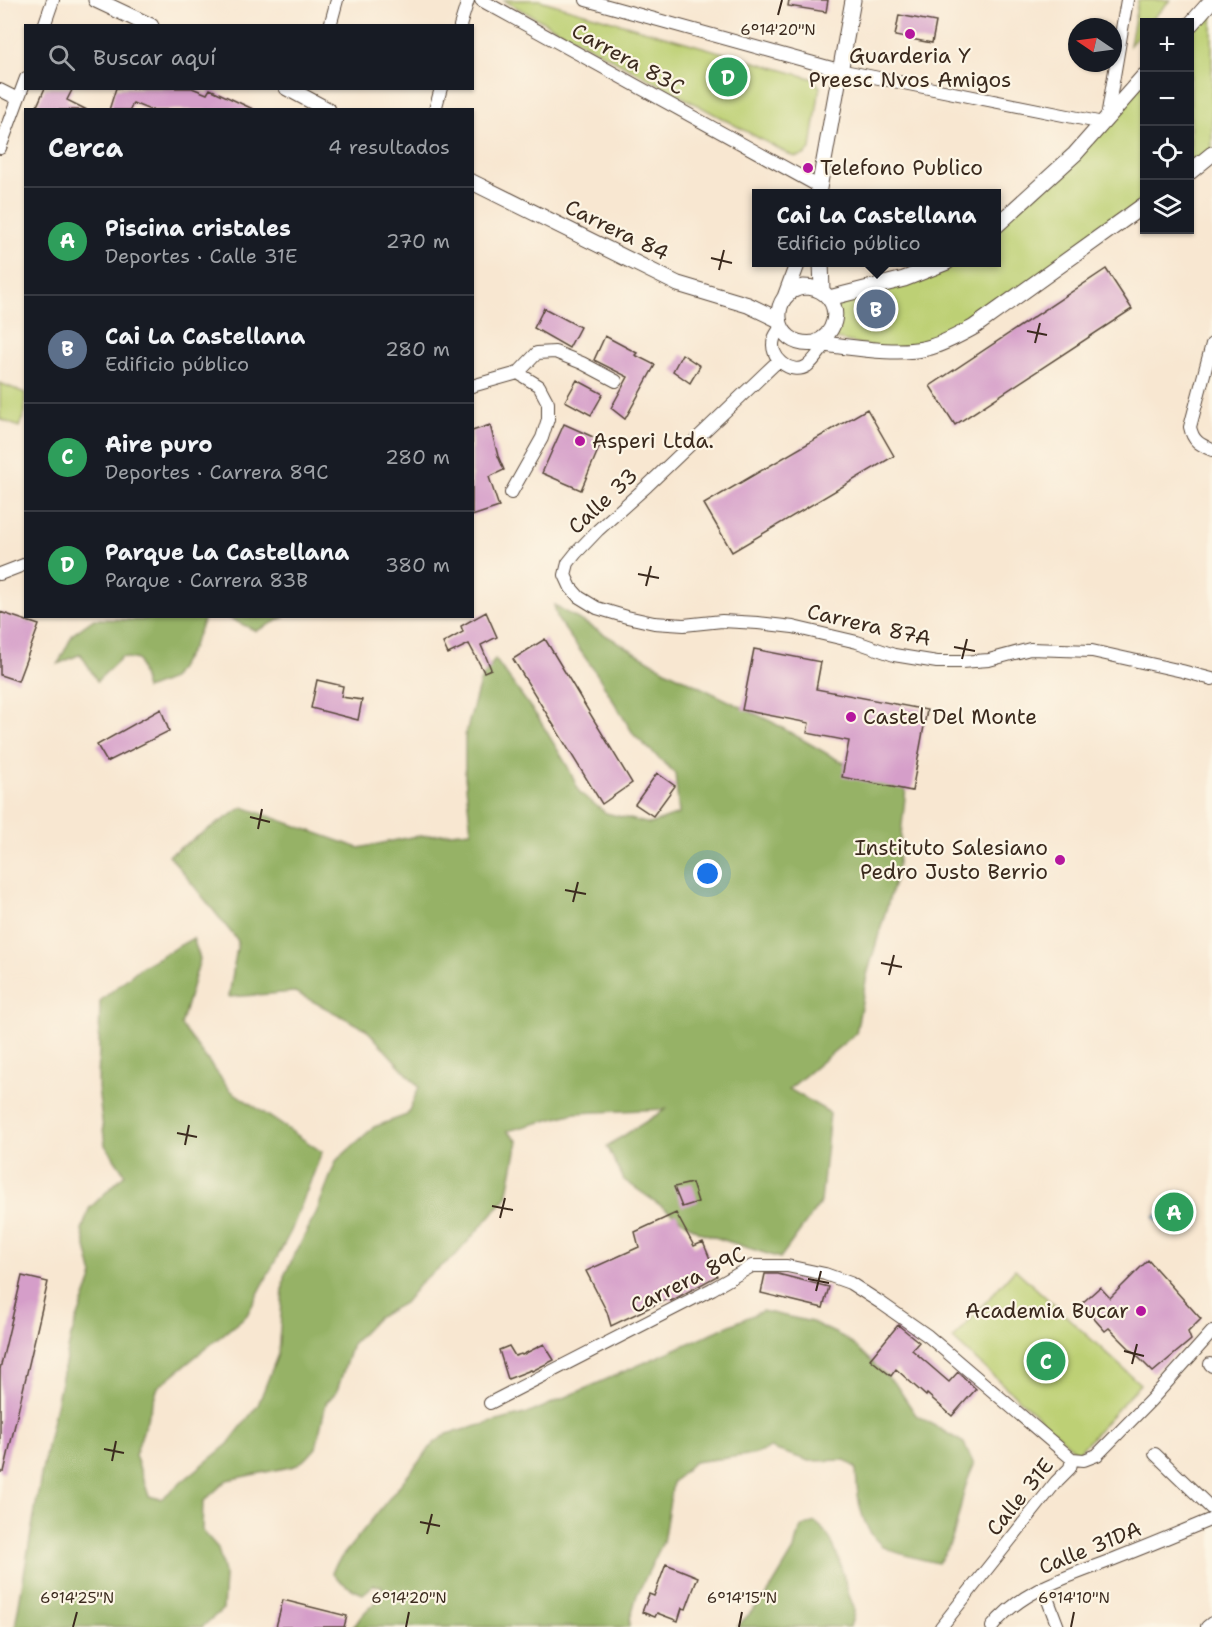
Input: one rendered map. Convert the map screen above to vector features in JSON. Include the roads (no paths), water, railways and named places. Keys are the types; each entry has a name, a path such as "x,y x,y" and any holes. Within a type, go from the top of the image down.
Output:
{"street":[{"path":"45,24 53,0"},
{"path":"96,0 147,24"},
{"path":"331,24 337,0"},
{"path":"461,24 468,0"},
{"name":"Carrera 83C","path":"481,0 815,189"},
{"path":"586,0 839,70 1105,121"},
{"path":"819,189 853,0"},
{"path":"1105,121 1127,0"},
{"path":"1194,20 1212,0"},
{"path":"1001,221 1075,154 1140,81"},
{"path":"0,148 24,83"},
{"path":"0,90 18,99"},
{"path":"295,90 310,94 326,108"},
{"path":"436,108 440,90"},
{"path":"1194,169 1212,154"},
{"name":"Carrera 84","path":"474,183 678,284 748,305 781,312"},
{"path":"934,267 904,279 825,294 807,287 799,288 781,312 785,334 799,343 910,351 950,340 974,327 1140,208"},
{"path":"796,267 773,345 779,360 789,367 801,368 807,365 834,324 835,311 825,294 822,267"},
{"path":"1207,447 1192,437 1190,427 1212,344"},
{"path":"474,385 518,373 537,353 555,352 616,381"},
{"name":"Calle 33","path":"566,575 568,563 598,530 779,360"},
{"path":"511,493 542,438 548,419 548,403 539,386 518,373"},
{"path":"0,574 24,565"},
{"name":"Carrera 87A","path":"566,575 571,588 579,597 597,608 654,622 684,626 722,621 793,627 857,642 894,655 937,662 989,660 1030,649 1092,651 1212,679"},
{"name":"Carrera 89C","path":"490,1402 752,1266 787,1266 825,1274 850,1283 881,1303 928,1336 1072,1459"},
{"name":"Calle 31E","path":"941,1627 1056,1482 1070,1468 1072,1459 1084,1460 1097,1455 1151,1400 1212,1332"},
{"path":"1155,1454 1212,1509"},
{"name":"Calle 31DA","path":"992,1627 1011,1607 1043,1587 1212,1519"},
{"path":"1043,1587 1058,1627"},
{"path":"1207,1627 1212,1623"}],"water":[{"path":"1183,1194 1193,1207 1165,1230 1154,1217"}],"place":[{"name":"Guarderia Y Preesc Nvos Amigos","path":"910,34"},
{"name":"Parque La Castellana","path":"728,77"},
{"name":"Telefono Publico","path":"808,168"},
{"name":"Cai La Castellana","path":"876,309"},
{"name":"Asperi Ltda.","path":"580,441"},
{"name":"Castel Del Monte","path":"851,717"},
{"name":"Instituto Salesiano Pedro Justo Berrio","path":"1060,860"},
{"name":"Piscina cristales","path":"1174,1212"},
{"name":"Academia Bucar","path":"1141,1311"},
{"name":"Aire puro","path":"1046,1361"}]}
